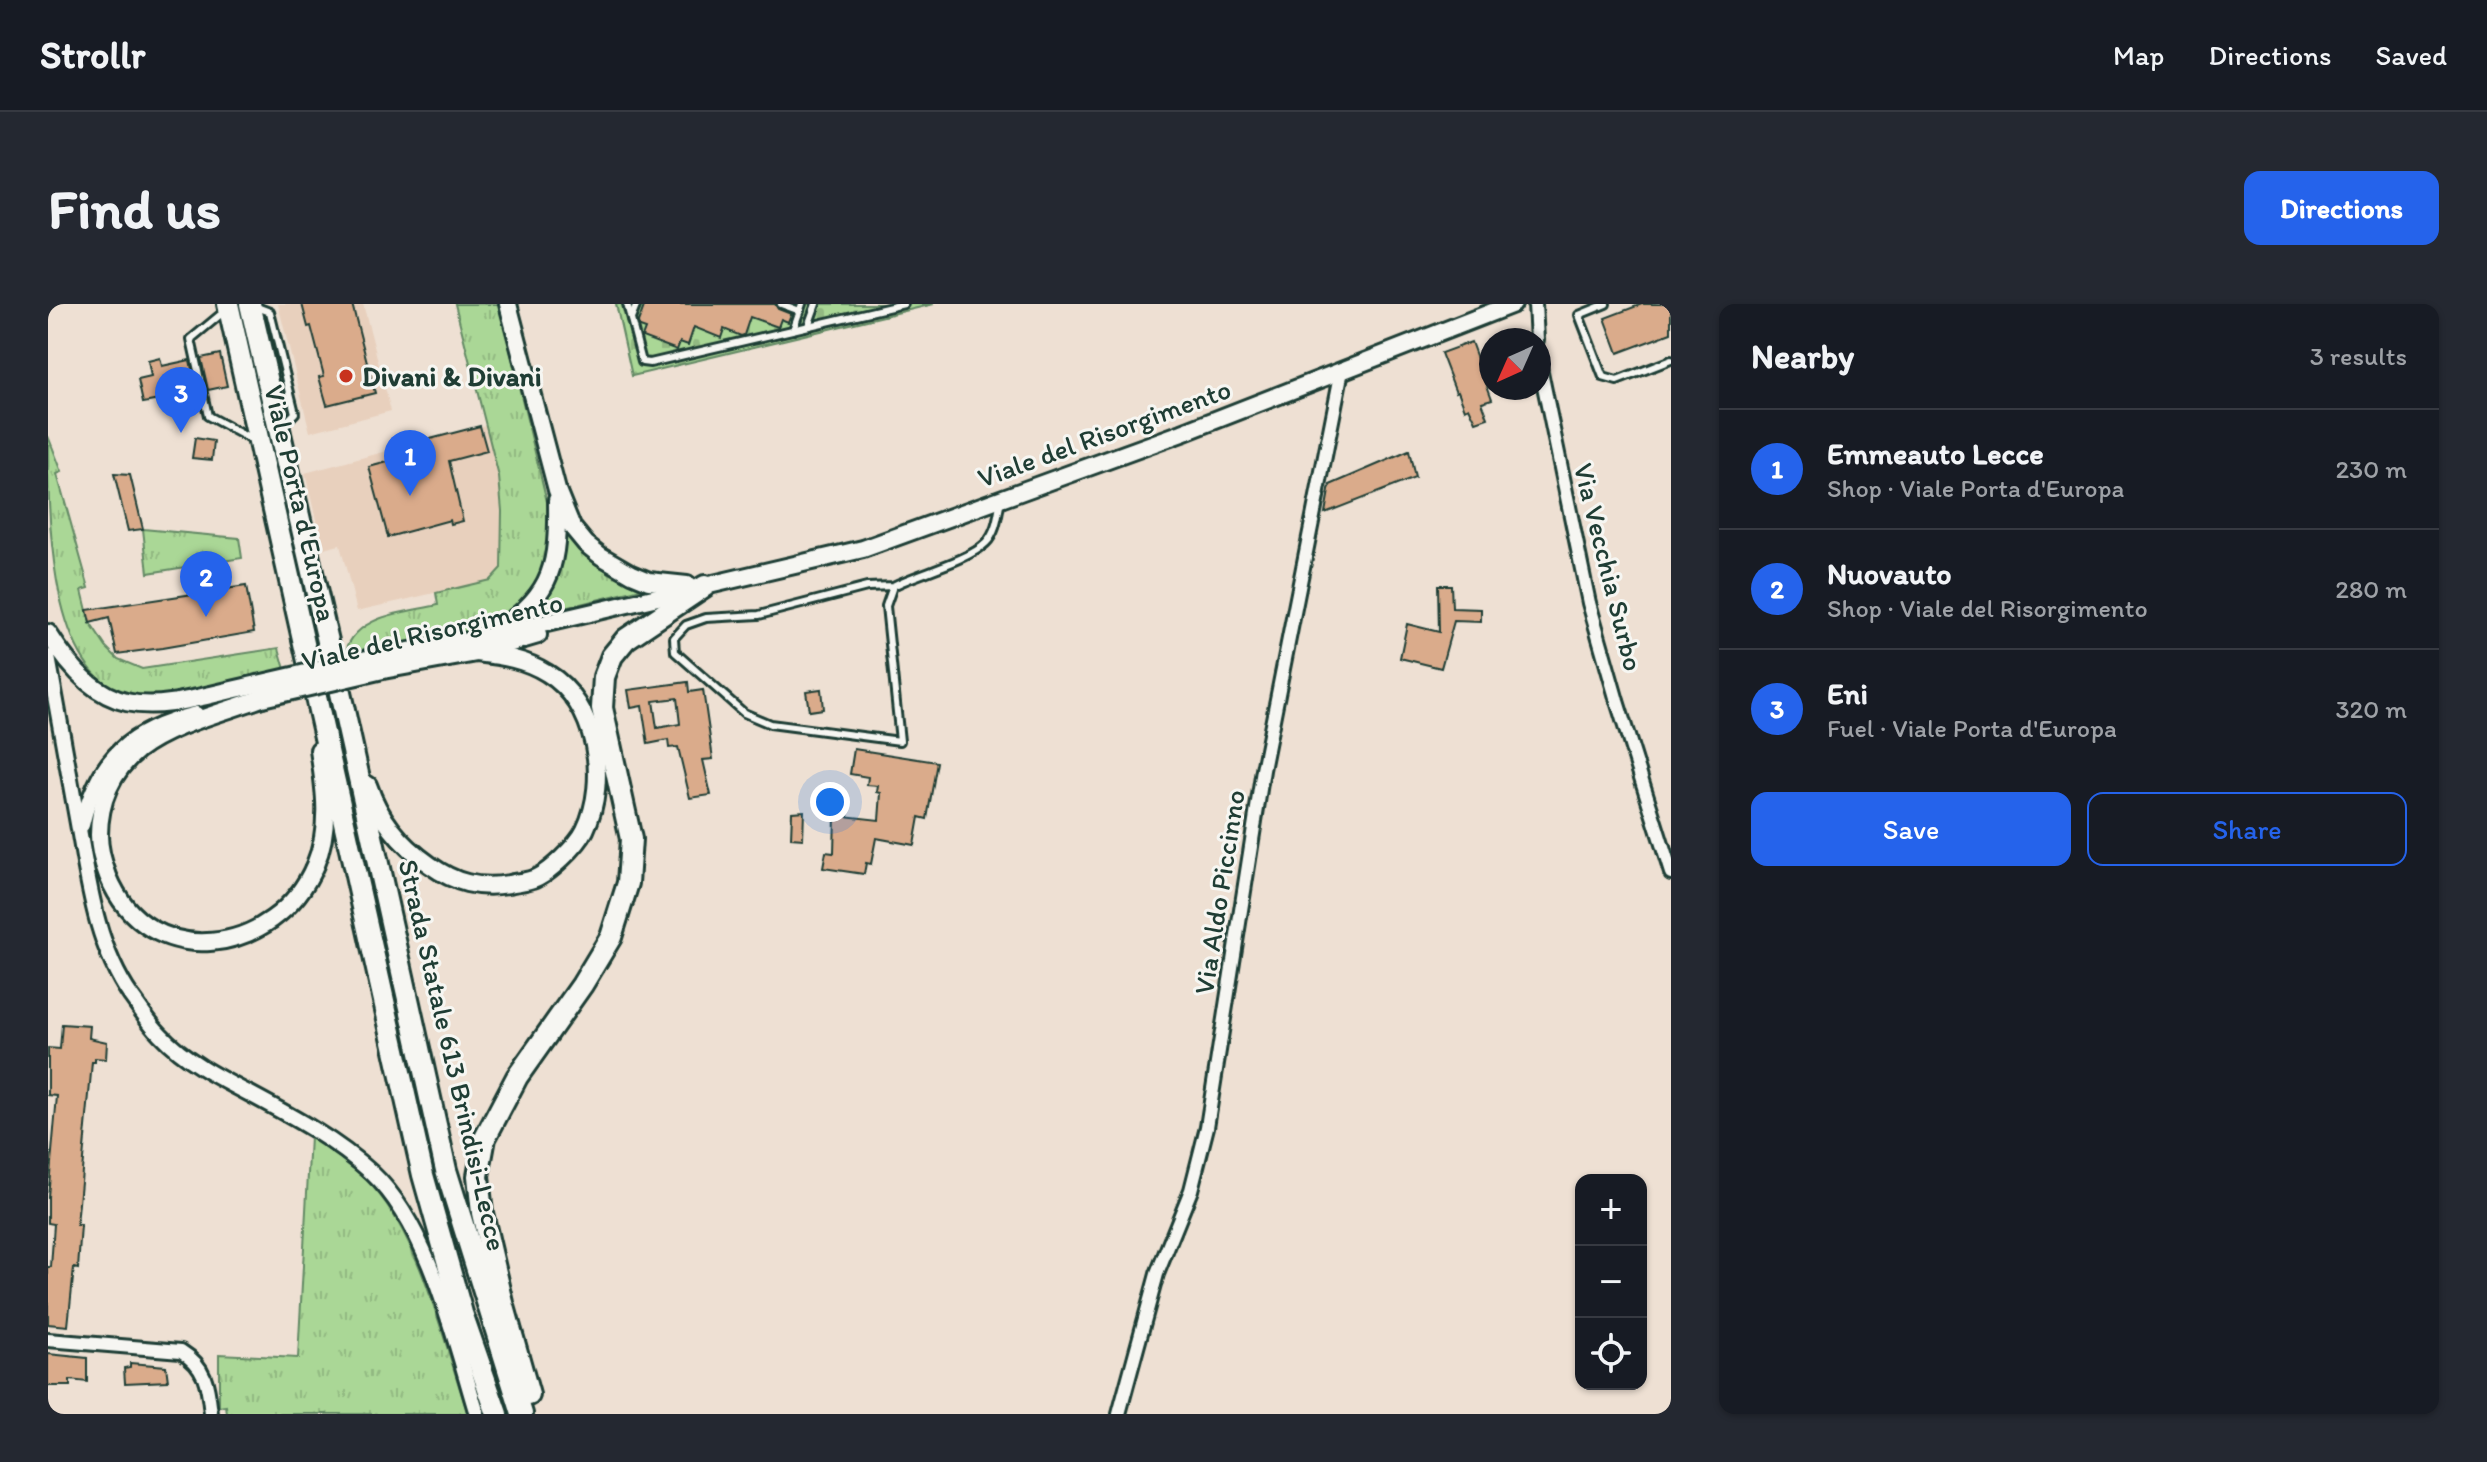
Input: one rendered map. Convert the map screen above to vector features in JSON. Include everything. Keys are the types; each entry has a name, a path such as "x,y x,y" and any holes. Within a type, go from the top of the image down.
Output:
{"highway":[{"name":"Viale Porta d'Europa","path":"250,304 343,706"},
{"name":"Viale Porta d'Europa","path":"229,306 320,713"},
{"path":"534,1414 482,1213 478,1176 485,1138 517,1077 582,985 611,937 628,883 631,839 602,708 604,677 612,656 635,632 705,586"},
{"name":"Strada Statale 613 Brindisi-Lecce","path":"343,706 446,1170 522,1414"},
{"name":"Strada Statale 613 Brindisi-Lecce","path":"320,713 423,1175 462,1313 497,1414"}],"main road":[{"path":"508,304 557,490 572,527 601,556 649,581 705,586"},
{"name":"Viale del Risorgimento","path":"260,691 382,663 476,646 705,586 863,549 1001,500 1513,304"},
{"path":"476,646 516,618 543,590 556,555 557,490"},
{"path":"48,633 84,682 108,697 135,705 162,705 260,691"},
{"path":"343,706 373,800 393,833 416,855 441,874 464,885 495,886 535,879 562,858 584,833 596,800 596,762 591,735 583,714 566,689 547,673 515,658 476,646"},
{"path":"260,691 166,733 139,749 120,767 107,789 99,816 103,863 126,909 145,926 165,936 192,942 219,941 246,935 287,908 303,887 316,864 323,830 326,797 317,736 320,713"}],"street":[{"path":"1535,304 1536,328"},
{"name":"Via Aldo Piccinno","path":"1119,1414 1157,1274 1191,1190 1207,1127 1263,770 1342,370"},
{"name":"Via Vecchia Surbo","path":"1547,400 1589,603 1671,873"},
{"path":"48,657 95,912 108,951 129,993 160,1035 190,1059 338,1145 373,1174 397,1202 417,1235 447,1316 477,1414"},
{"path":"80,833 95,783 112,756 135,736 164,722 260,691"},
{"path":"48,1340 181,1351 205,1375 211,1414"}],"lane":[{"path":"627,304 642,362 650,363 904,304"},
{"path":"630,320 637,304"},
{"path":"781,304 801,307 793,330"},
{"path":"808,326 816,304"},
{"path":"1606,304 1579,315 1603,377 1617,381 1671,360"},
{"path":"229,306 191,339 208,416 259,444"},
{"path":"893,586 886,606 900,741 770,724 744,713 675,652 674,638 686,625 706,618 759,615 867,587 893,586 964,556 987,542 997,523 1001,500"}],"shaded area":[{"path":"278,304 363,304 391,411 310,432"},
{"path":"485,425 499,477 501,568 490,580 357,611 340,545 323,549 305,473"}],"green space":[{"path":"455,304 499,304 549,510 546,563 532,593 521,605 489,625 344,659 348,644 367,625 394,614 438,605 436,593 490,580 501,568 499,477"},
{"path":"616,304 934,304 632,376"},
{"path":"48,436 62,472 57,474 89,588 82,590 90,623 118,659 142,669 279,648 286,673 211,692 160,700 118,691 95,674 78,648 65,616 57,580 49,503"},
{"path":"143,529 239,538 242,558 148,573"},
{"path":"569,530 591,558 609,573 641,589 536,615 534,612 549,595 558,575 565,531"},
{"path":"310,1137 343,1160 373,1187 405,1235 430,1294 468,1414 227,1414 226,1406 219,1407 219,1354 298,1358"}],"building":[{"path":"302,304 352,304 375,393 327,405 319,377 324,376"},
{"path":"645,304 775,304 778,309 791,314 788,322 781,319 778,327 750,317 741,336 724,329 721,338 694,327 688,345 680,342 677,350 642,337 645,329 638,323"},
{"path":"1642,304 1671,304 1671,333 1618,353 1605,318"},
{"path":"1471,342 1479,364 1479,400 1489,400 1482,402 1488,418 1476,422 1469,407 1465,409 1441,353"},
{"path":"220,354 227,386 208,390 201,358"},
{"path":"160,358 162,366 190,360 197,393 143,403 138,380 151,377 148,361"},
{"path":"480,426 487,451 449,461 463,521 451,524 450,520 388,537 369,467 414,455 411,444"},
{"path":"195,438 214,441 212,460 192,458"},
{"path":"1409,451 1415,478 1325,513 1330,485"},
{"path":"114,474 130,475 143,529 128,531"},
{"path":"1438,585 1451,585 1452,608 1481,609 1481,622 1454,621 1441,668 1400,658 1407,624 1439,632"},
{"path":"246,586 254,632 162,648 117,654 109,618 90,623 87,610"},
{"path":"688,682 689,692 703,690 713,759 703,760 711,795 690,798 678,747 669,748 668,740 648,744 642,706 631,708 628,690","holes":["677,698 680,724 657,728 653,701"]},
{"path":"821,689 823,709 809,711 806,691"},
{"path":"854,749 937,762 927,819 919,817 914,845 876,838 871,864 866,863 864,874 823,868 826,852 834,853 835,815 879,820 881,793 877,792 878,786 867,785 868,777 850,774"},
{"path":"804,811 803,839 791,838 792,812"},
{"path":"62,1024 90,1026 89,1038 107,1042 106,1059 95,1058 92,1062 77,1225 81,1225 78,1269 74,1268 68,1326 48,1324 48,1267 51,1267 54,1224 48,1223 48,1197 57,1096 48,1095 48,1048 60,1049"},
{"path":"48,1354 87,1358 87,1382 70,1380 70,1386 48,1386"},
{"path":"130,1363 166,1366 168,1381 125,1383 124,1368 130,1367"}],"place":[{"name":"Divani & Divani","path":"346,376"},
{"name":"Eni","path":"181,433"},
{"name":"Emmeauto Lecce","path":"410,496"},
{"name":"Nuovauto","path":"206,617"}]}
